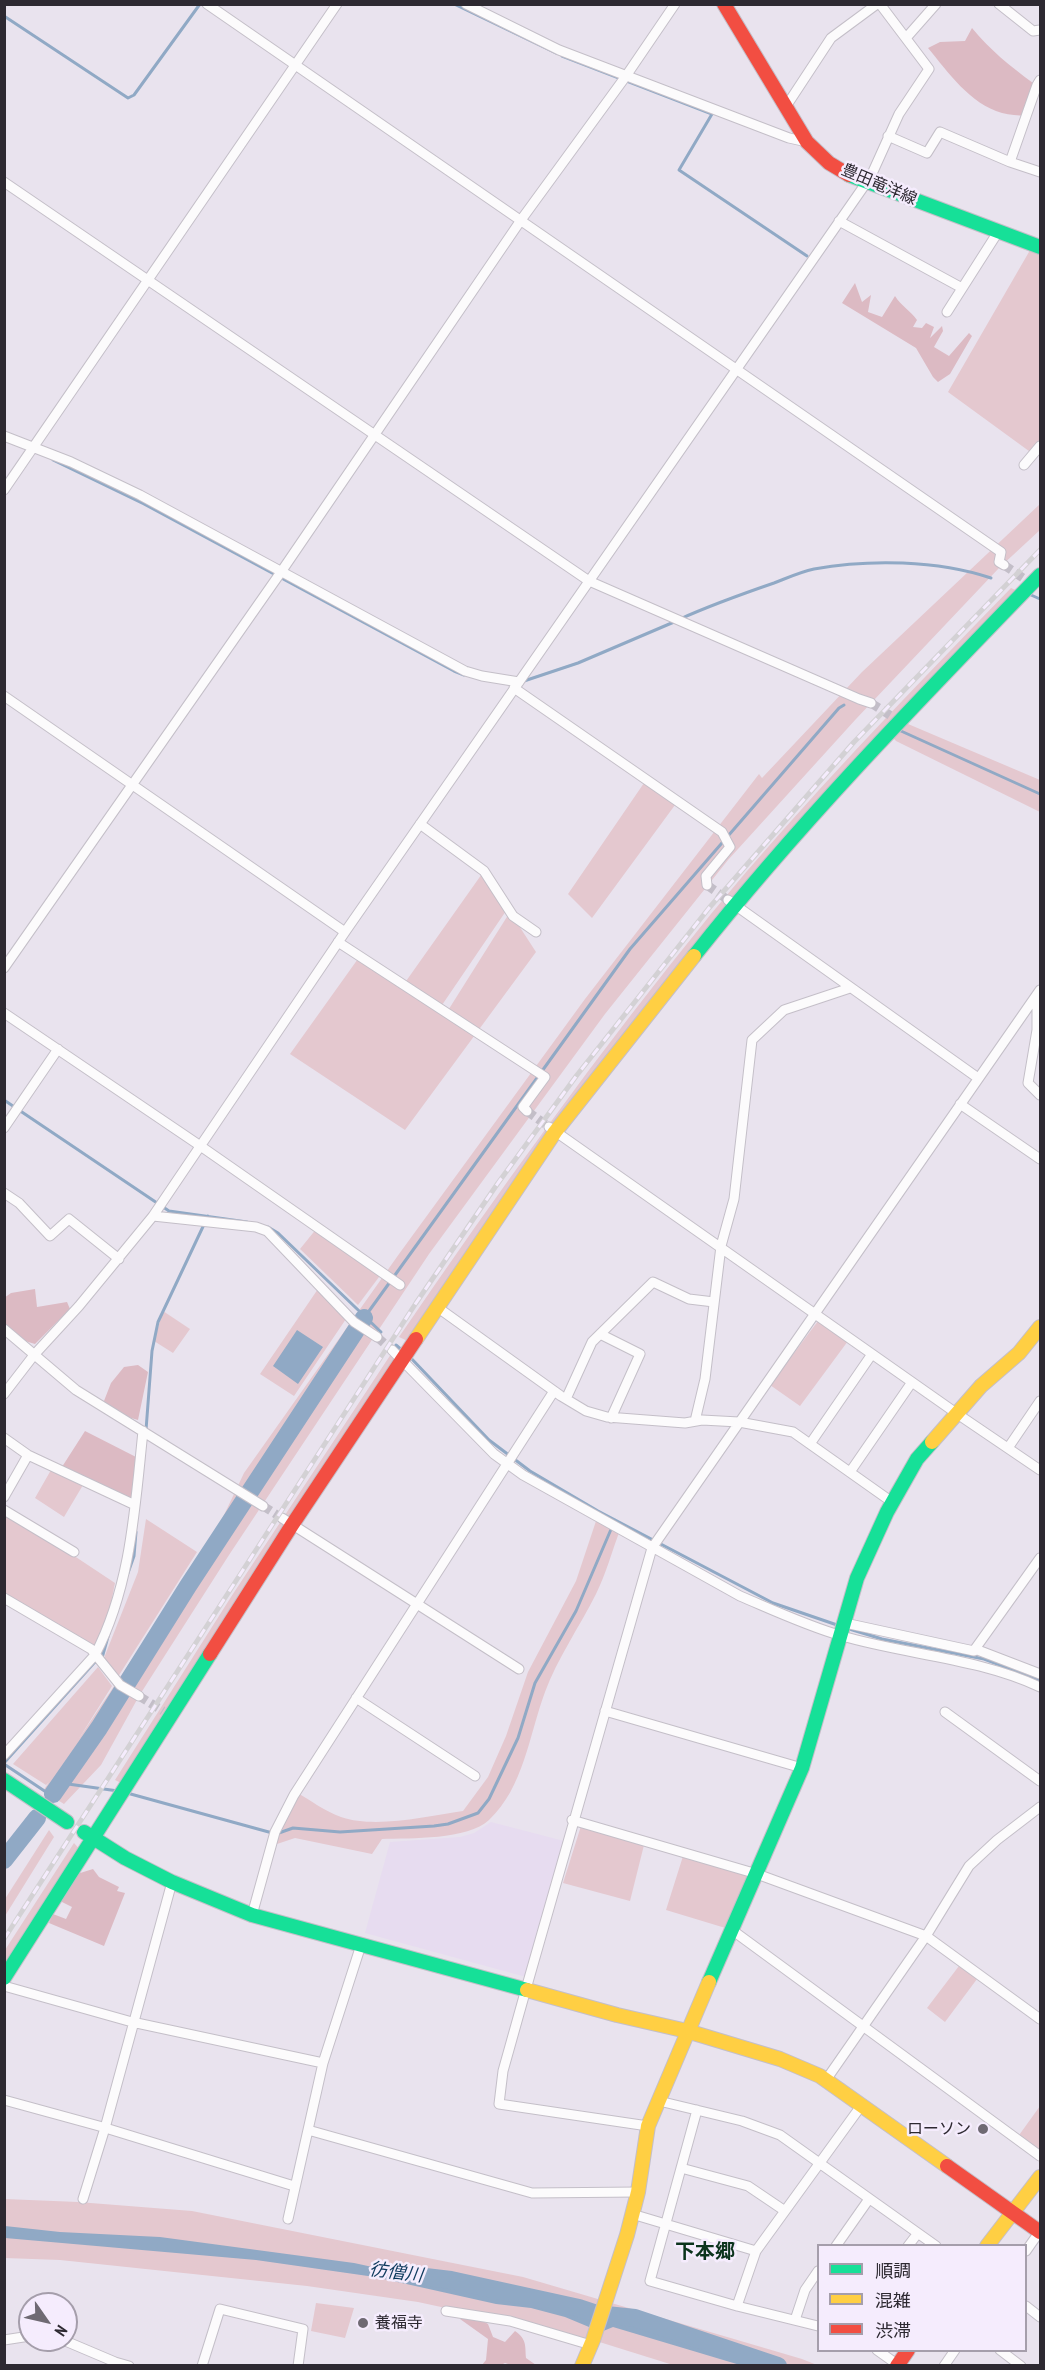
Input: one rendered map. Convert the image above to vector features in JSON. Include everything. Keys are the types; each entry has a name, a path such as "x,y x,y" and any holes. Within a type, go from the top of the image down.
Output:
{"street":[{"path":"207,4 1001,552 999,562 1004,565"},
{"path":"4,490 150,281 337,4"},
{"path":"466,4 478,7 559,50 789,138 807,141"},
{"path":"4,968 133,786 520,220 626,76 675,4"},
{"name":"豊田竜洋線","path":"724,4 785,108 807,141 829,163 866,183 1041,247"},
{"path":"4,1394 34,1355 79,1306 153,1216 199,1144 338,942 866,183 880,159 899,114 929,69 879,4 831,39 785,108"},
{"path":"906,38 936,4"},
{"path":"999,4 1033,31 1041,30"},
{"path":"1010,162 1037,84 1041,80"},
{"path":"888,136 927,153 940,132 1010,162 1041,172"},
{"path":"4,182 589,581 859,699 871,702"},
{"path":"839,221 962,288"},
{"path":"947,312 998,232"},
{"path":"4,436 35,446 140,495 465,671 517,685 722,832 730,847 706,876 707,885"},
{"path":"1024,465 1041,446"},
{"path":"4,1978 89,1835 287,1522 397,1355 437,1307 552,1129 693,957 732,904 1032,579"},
{"path":"4,696 345,932"},
{"path":"420,824 484,871 513,916 536,932"},
{"path":"732,904 978,1078"},
{"path":"338,942 545,1077 523,1107 527,1111"},
{"path":"695,1421 705,1379 721,1246 734,1199 752,1040 784,1010 850,988"},
{"path":"648,2126 499,2104 503,2071 525,1989 652,1548 1039,992"},
{"path":"1039,992 1037,1030 1028,1083 1041,1095"},
{"path":"4,1013 199,1144 400,1285"},
{"path":"4,1128 58,1049"},
{"path":"960,1104 1041,1159"},
{"path":"552,1129 956,1413 1041,1470"},
{"path":"4,1193 19,1203 50,1236 69,1219 119,1259"},
{"path":"153,1216 256,1227 267,1232 354,1322 377,1337"},
{"path":"566,1399 592,1342 653,1282 689,1299 714,1302"},
{"path":"437,1307 566,1399 586,1410 611,1418 685,1424 695,1421 739,1422 793,1432 892,1502"},
{"path":"582,2366 592,2342 632,2214 638,2192 648,2126 802,1768 856,1578 892,1502 917,1459 981,1386 1019,1353 1041,1327"},
{"path":"4,1329 76,1390 263,1506"},
{"path":"600,1334 640,1354 611,1418"},
{"path":"810,1444 872,1354"},
{"path":"397,1355 494,1454 507,1464 548,1490 740,1596 778,1612 987,1667 1041,1687"},
{"path":"849,1472 912,1382"},
{"path":"252,1915 275,1832 294,1795 415,1604 555,1391"},
{"path":"1008,1448 1041,1401"},
{"path":"4,1755 95,1655 104,1638 128,1561 143,1431"},
{"path":"4,1438 28,1455 135,1505"},
{"path":"4,1497 28,1455"},
{"path":"4,1509 74,1552"},
{"path":"287,1522 519,1669"},
{"path":"975,1649 1041,1558"},
{"path":"4,1598 91,1649 120,1685 139,1696"},
{"path":"843,1629 974,1651 975,1649 1041,1674"},
{"path":"356,1698 475,1776"},
{"path":"605,1711 802,1768"},
{"path":"945,1712 1041,1781"},
{"path":"4,1780 67,1822"},
{"path":"826,2080 926,1936 969,1866 997,1840 1041,1807"},
{"path":"572,1820 757,1874 926,1936 1041,2019"},
{"path":"89,1835 125,1858 172,1882 252,1915 687,2031 780,2059 826,2080 1040,2231 1027,2250"},
{"path":"83,2199 105,2128 132,2022 172,1882"},
{"path":"732,1930 1041,2156"},
{"path":"288,2219 323,2062 361,1945"},
{"path":"4,1986 132,2022 323,2062"},
{"path":"4,2100 105,2128 294,2186"},
{"path":"659,2101 742,2121 780,2135 933,2244"},
{"path":"737,2306 756,2251 861,2106"},
{"path":"697,2110 650,2281 817,2326"},
{"path":"308,2130 532,2193 638,2192"},
{"path":"681,2168 748,2186 785,2211"},
{"path":"989,2244 1041,2177"},
{"path":"837,2244 869,2199"},
{"path":"632,2214 756,2251"},
{"path":"910,2244 918,2233"},
{"path":"795,2320 805,2290 817,2274"},
{"path":"1027,2307 1041,2317"},
{"path":"202,2366 220,2309 303,2329 298,2366"},
{"path":"446,2311 510,2321 592,2342"},
{"path":"78,2347 114,2364 129,2366"},
{"path":"880,2352 897,2365 907,2352"},
{"path":"944,2366 954,2352"},
{"path":"1003,2352 1021,2366"}],"shaded area":[{"path":"972,28 1001,57 1033,83 1026,116 990,109 960,86 928,48 940,42 965,41"},
{"path":"1033,245 1040,247 1040,446 1033,454 948,392"},
{"path":"855,283 862,302 871,295 868,312 882,317 895,296 917,320 913,327 922,328 926,323 934,327 930,338 942,326 943,331 934,347 949,356 969,333 972,336 950,374 938,382 916,348 842,303"},
{"path":"1040,504 1040,530 999,568 856,719 728,860 605,1014 429,1254 229,1555 139,1696 101,1765 64,1804 43,1791 49,1782 46,1785 13,1764 98,1667 112,1686 78,1740 213,1538 244,1473 399,1254 585,999 759,774 762,778 862,672"},
{"path":"1011,588 1020,592 901,721 1040,780 1040,812 896,741 889,733 556,1130 412,1343 399,1337 550,1122 711,914 820,789"},
{"path":"644,783 675,805 592,918 568,894"},
{"path":"484,871 508,908 440,1008 447,1012 510,912 536,952 405,1130 290,1054 360,956 404,984"},
{"path":"317,1228 382,1273 358,1305 300,1249"},
{"path":"320,1286 348,1316 294,1396 260,1374"},
{"path":"35,1289 37,1307 67,1302 70,1309 35,1344 15,1338 5,1329 4,1298 11,1293"},
{"path":"163,1311 190,1329 173,1353 154,1341"},
{"path":"821,1317 848,1341 800,1406 770,1385"},
{"path":"393,1351 401,1359 123,1784 115,1780 231,1597"},
{"path":"138,1365 148,1372 138,1420 114,1413 102,1406 111,1383 124,1367"},
{"path":"85,1431 136,1457 131,1503 60,1470"},
{"path":"51,1470 83,1485 64,1517 35,1498"},
{"path":"5,1510 115,1583 104,1638 97,1651 5,1598"},
{"path":"597,1518 599,1523 620,1530 606,1570 596,1594 550,1680 518,1776 501,1807 489,1820 480,1827 453,1835 382,1839 372,1854 295,1838 271,1846 296,1792 341,1817 370,1822 463,1811 488,1777 506,1736 528,1672 576,1581"},
{"path":"146,1519 197,1552 116,1680 102,1663 138,1572"},
{"path":"491,1822 564,1841 526,1977 365,1933 390,1842 460,1837 474,1833"},
{"path":"581,1826 645,1841 630,1901 563,1883"},
{"path":"49,1830 54,1837 5,1916 5,1899"},
{"path":"74,1843 81,1851 5,1974 5,1950"},
{"path":"684,1853 757,1874 732,1930 666,1910"},
{"path":"93,1869 99,1877 119,1887 117,1891 125,1893 104,1946 49,1923 53,1914 66,1919 72,1907 60,1901 77,1874"},
{"path":"962,1962 980,1975 945,2022 927,2008"},
{"path":"1040,2106 1040,2156 1017,2138"},
{"path":"5,2199 192,2211 523,2277 817,2365 673,2365 593,2340 418,2302 307,2286 60,2260 5,2258"},
{"path":"316,2303 354,2308 345,2338 311,2331"},
{"path":"460,2319 479,2319 488,2324 493,2337 505,2342 515,2331 523,2340 526,2358 536,2365 505,2363 482,2365 486,2360 488,2339"}],"water":[{"path":"297,1330 323,1347 298,1384 273,1366"},
{"path":"5,2226 60,2232 160,2237 354,2263 419,2277 458,2282 601,2315 629,2318 708,2341 776,2365 740,2365 613,2327 601,2332 565,2317 531,2308 496,2304 375,2277 256,2260 5,2238"}],"waterway":[{"path":"4,16 128,98 134,95 200,4"},
{"path":"454,4 556,53"},
{"path":"562,56 712,114 679,170 807,256"},
{"path":"53,460 144,504 464,675"},
{"path":"680,619 799,573 835,566 903,563 948,568 991,578"},
{"path":"1031,595 1040,599"},
{"path":"524,681 578,663 674,622"},
{"path":"364,1318 630,949 844,705"},
{"path":"901,731 1040,794"},
{"path":"4,1100 169,1211 247,1222"},
{"path":"146,1430 152,1351 158,1322 208,1216"},
{"path":"268,1227 278,1233 381,1332"},
{"path":"53,1794 99,1728 188,1586 364,1318"},
{"path":"396,1345 404,1352"},
{"path":"409,1356 489,1440 530,1471 598,1511 773,1603 840,1626"},
{"path":"127,1793 276,1834 293,1828 340,1832 434,1826 448,1824 478,1813 489,1799 518,1738 535,1683 576,1611 615,1520"},
{"path":"128,1573 134,1556 136,1532"},
{"path":"846,1628 882,1639 984,1659 1040,1680"},
{"path":"4,1763 94,1663 102,1658 109,1633"},
{"path":"4,1764 49,1794 61,1783 118,1791"},
{"path":"4,1860 37,1818"},
{"name":"彷僧川","path":"417,2276 451,2280 597,2314 635,2318 778,2366"}],"tunnel":[{"path":"1004,565 1023,578"},
{"path":"871,703 899,721"},
{"path":"707,885 728,900"},
{"path":"527,1111 549,1127"},
{"path":"377,1337 392,1350"},
{"path":"263,1506 282,1518"},
{"path":"139,1696 163,1711"}],"railway":[{"path":"4,1939 416,1303 498,1183 577,1075 709,908 854,742 1040,550"}],"traffic: fast":[{"path":"849,175 1040,247"},
{"path":"694,956 734,906 819,809 906,714 1040,575"},
{"path":"709,1982 802,1768 857,1578 887,1512 917,1459 932,1442"},
{"path":"4,1978 210,1654"},
{"path":"4,1780 67,1822"},
{"path":"84,1832 125,1858 172,1882 252,1915 527,1990"}],"traffic: slow":[{"path":"416,1339 555,1132 694,956"},
{"path":"932,1442 981,1386 1019,1353 1040,1327"},
{"path":"582,2366 593,2340 627,2235 638,2192 648,2126 709,1982"},
{"path":"527,1990 617,2015 687,2031 780,2059 820,2076 947,2166"},
{"path":"989,2244 1040,2177"}],"traffic: jam":[{"path":"724,4 807,142 829,163 849,175"},
{"path":"210,1654 292,1525 416,1339"},
{"path":"947,2166 1040,2232"},
{"path":"897,2366 907,2352"}],"place":[{"name":"ローソン","path":"983,2129"},
{"name":"養福寺","path":"363,2323"}],"district":[{"name":"下本郷","path":"705,2252"}]}
